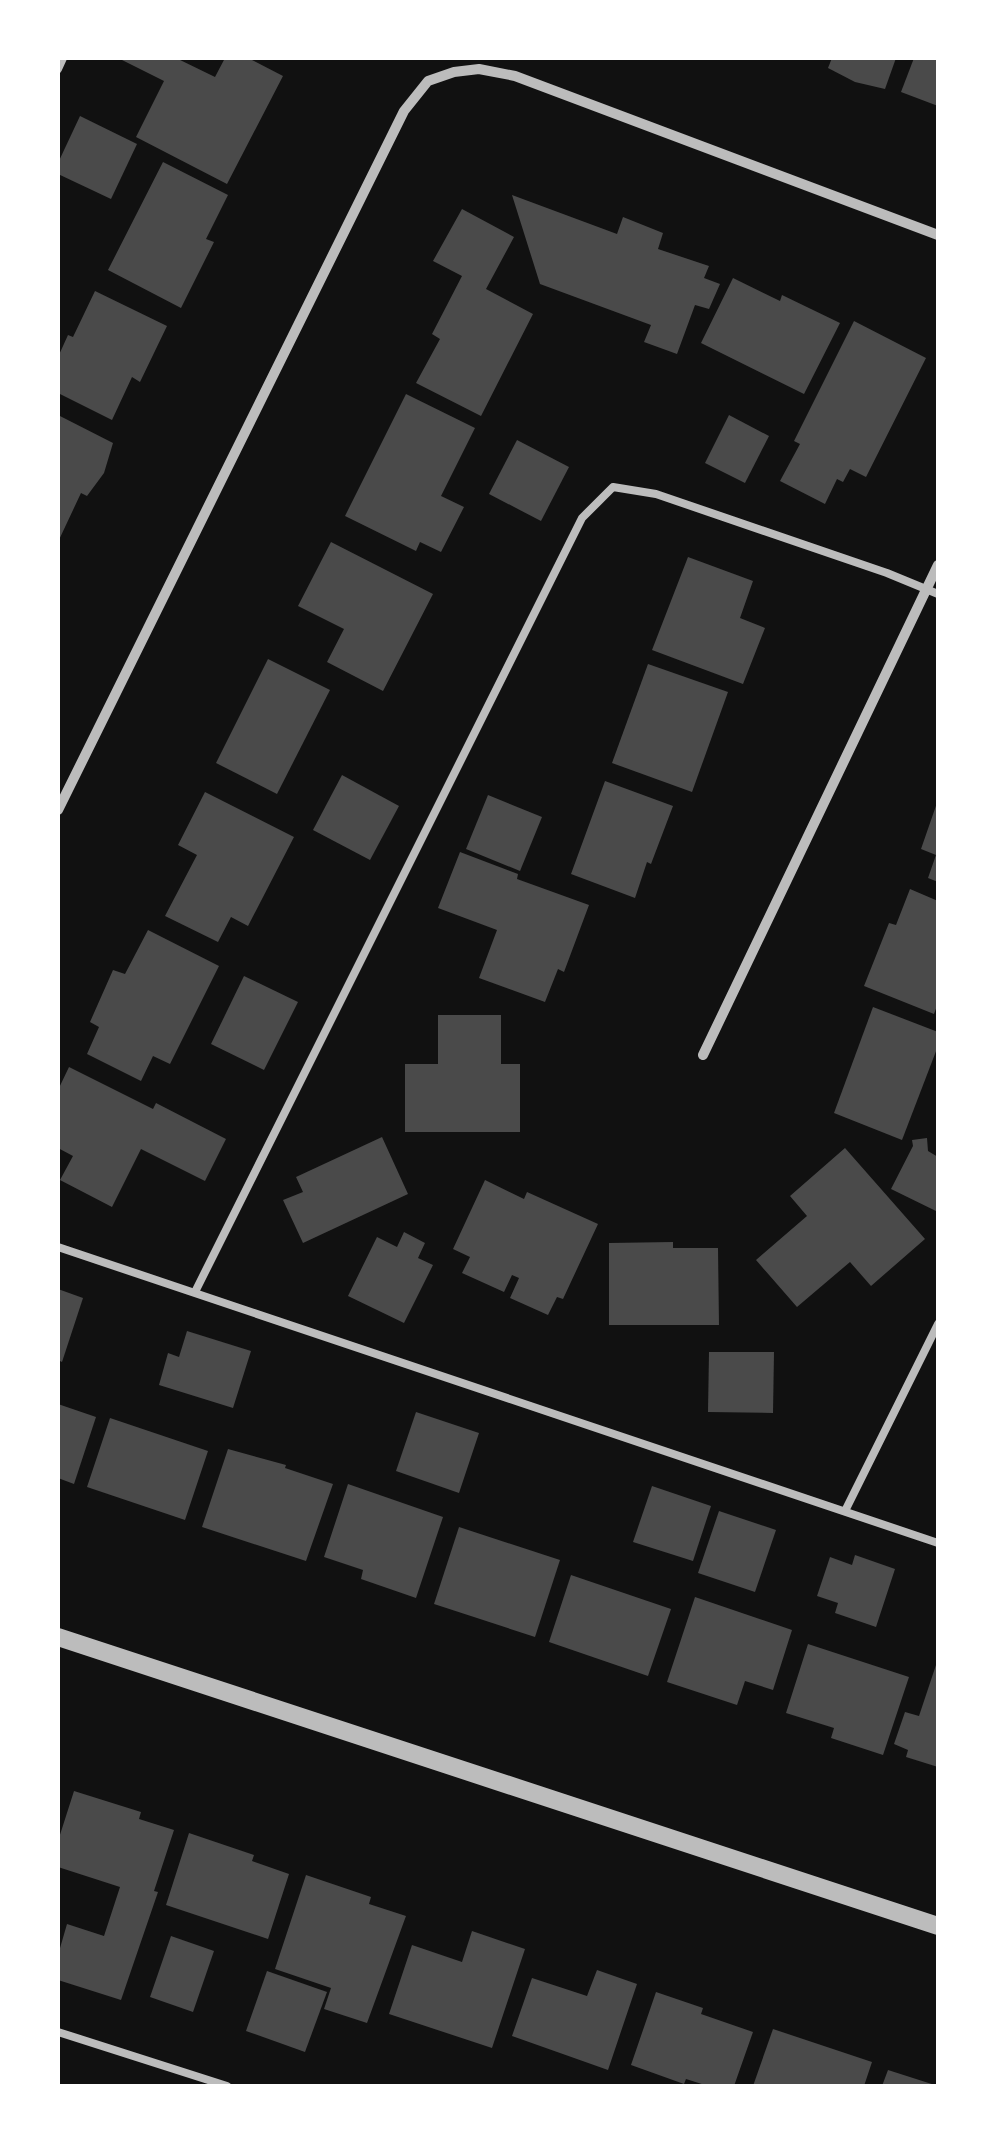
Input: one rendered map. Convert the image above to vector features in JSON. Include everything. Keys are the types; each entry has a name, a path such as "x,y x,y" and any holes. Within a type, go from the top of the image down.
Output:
{"street":[{"path":"58,810 404,111 428,81 479,69 515,76 938,235"},
{"path":"703,1055 938,566"},
{"path":"58,1637 938,1926"}],"lane":[{"path":"58,69 63,58"},
{"path":"196,1292 582,518 613,488 656,494 938,594"},
{"path":"58,1247 938,1543"},
{"path":"845,1512 938,1324"},
{"path":"58,2032 226,2086"}],"building":[{"path":"118,58 176,58 215,77 225,58 248,58 283,76 227,184 136,137 164,81"},
{"path":"832,58 896,58 885,89 855,82 828,68"},
{"path":"914,58 938,58 938,106 901,92"},
{"path":"80,116 137,144 111,199 58,174 58,163"},
{"path":"163,162 228,195 206,239 214,242 181,308 108,270"},
{"path":"512,195 617,234 623,217 663,233 658,249 709,266 704,278 720,284 709,309 695,305 677,354 644,342 651,325 540,284"},
{"path":"462,209 514,237 486,289 533,314 481,416 416,383 440,339 432,334 462,276 433,261"},
{"path":"733,278 780,301 782,295 840,323 804,394 701,343"},
{"path":"95,291 167,326 140,382 132,377 112,420 58,393 58,357 68,335 73,337"},
{"path":"854,321 926,358 866,477 850,469 843,482 837,479 825,504 780,481 800,444 794,441"},
{"path":"406,394 475,428 441,496 464,507 441,552 420,542 416,551 345,516"},
{"path":"58,415 113,443 104,473 87,496 81,493 58,542"},
{"path":"729,415 769,436 745,483 705,463"},
{"path":"517,440 569,467 541,521 489,494"},
{"path":"331,542 433,594 383,691 327,662 344,629 298,606"},
{"path":"688,557 753,581 740,618 765,628 743,684 652,650"},
{"path":"268,659 330,690 277,794 216,763"},
{"path":"648,664 728,692 692,792 612,763"},
{"path":"342,775 399,806 370,860 313,830"},
{"path":"605,781 673,806 635,898 571,874"},
{"path":"205,792 294,837 248,926 231,917 218,942 165,916 197,855 178,845"},
{"path":"488,795 542,817 520,871 466,849"},
{"path":"938,800 938,882 928,878 936,855 921,849"},
{"path":"460,852 518,874 517,879 589,905 564,972 558,969 545,1002 479,978 497,930 438,908"},
{"path":"910,889 938,901 938,1003 934,1014 864,986 889,923 896,925"},
{"path":"148,930 219,966 170,1064 153,1056 141,1081 87,1054 99,1027 90,1022 113,970 125,974"},
{"path":"244,976 298,1002 264,1070 211,1044"},
{"path":"873,1007 938,1032 938,1046 902,1140 834,1113"},
{"path":"438,1015 501,1015 501,1064 520,1064 520,1132 405,1132 405,1064 438,1064"},
{"path":"69,1067 153,1109 156,1103 226,1139 205,1181 141,1149 112,1207 60,1180 73,1156 58,1148 58,1090"},
{"path":"382,1137 408,1194 303,1243 283,1200 303,1192 296,1177"},
{"path":"927,1138 928,1151 938,1157 938,1212 891,1189 913,1146 912,1140"},
{"path":"845,1148 925,1239 871,1286 850,1262 797,1307 756,1260 807,1216 790,1196"},
{"path":"485,1180 524,1199 527,1192 598,1224 563,1299 557,1297 548,1315 510,1298 519,1278 512,1275 504,1292 462,1273 470,1257 453,1249"},
{"path":"404,1232 425,1243 418,1258 433,1265 404,1323 348,1296 377,1237 397,1247"},
{"path":"673,1242 673,1248 718,1248 719,1325 609,1325 609,1243"},
{"path":"58,1289 83,1298 62,1362 58,1360"},
{"path":"187,1331 251,1351 233,1408 159,1385 168,1353 179,1357"},
{"path":"709,1352 774,1352 773,1413 708,1412"},
{"path":"58,1404 96,1417 74,1484 58,1478"},
{"path":"416,1412 479,1433 459,1493 396,1471"},
{"path":"110,1418 208,1451 185,1520 87,1487"},
{"path":"228,1449 286,1465 285,1468 333,1484 306,1561 202,1527"},
{"path":"348,1484 443,1517 416,1598 361,1579 363,1570 324,1557"},
{"path":"652,1486 711,1506 693,1561 633,1542"},
{"path":"719,1511 776,1530 755,1592 698,1573"},
{"path":"459,1527 560,1560 535,1637 434,1604"},
{"path":"855,1555 895,1569 876,1627 835,1613 838,1603 817,1596 830,1557 852,1565"},
{"path":"571,1575 671,1609 648,1676 549,1642"},
{"path":"695,1597 792,1630 773,1690 745,1681 737,1705 667,1682"},
{"path":"808,1644 909,1677 883,1755 831,1738 834,1728 786,1713"},
{"path":"938,1659 938,1767 906,1757 908,1750 894,1744 905,1712 919,1716"},
{"path":"74,1791 141,1812 139,1819 174,1830 154,1891 158,1892 121,2000 58,1980 58,1955 67,1924 104,1936 120,1887 58,1867 58,1841"},
{"path":"189,1833 254,1855 252,1861 289,1874 268,1939 166,1905"},
{"path":"306,1875 371,1897 369,1904 406,1916 367,2023 324,2009 331,1988 275,1969"},
{"path":"472,1931 525,1949 492,2048 389,2014 412,1945 462,1962"},
{"path":"171,1936 214,1951 193,2012 150,1997"},
{"path":"597,1970 637,1984 608,2070 512,2036 532,1978 587,1996"},
{"path":"267,1971 327,1992 305,2052 246,2031"},
{"path":"656,1992 703,2008 701,2014 753,2032 734,2086 708,2086 686,2079 684,2084 631,2065"},
{"path":"773,2029 872,2062 864,2086 753,2086"},
{"path":"888,2070 938,2086 882,2086"}]}
